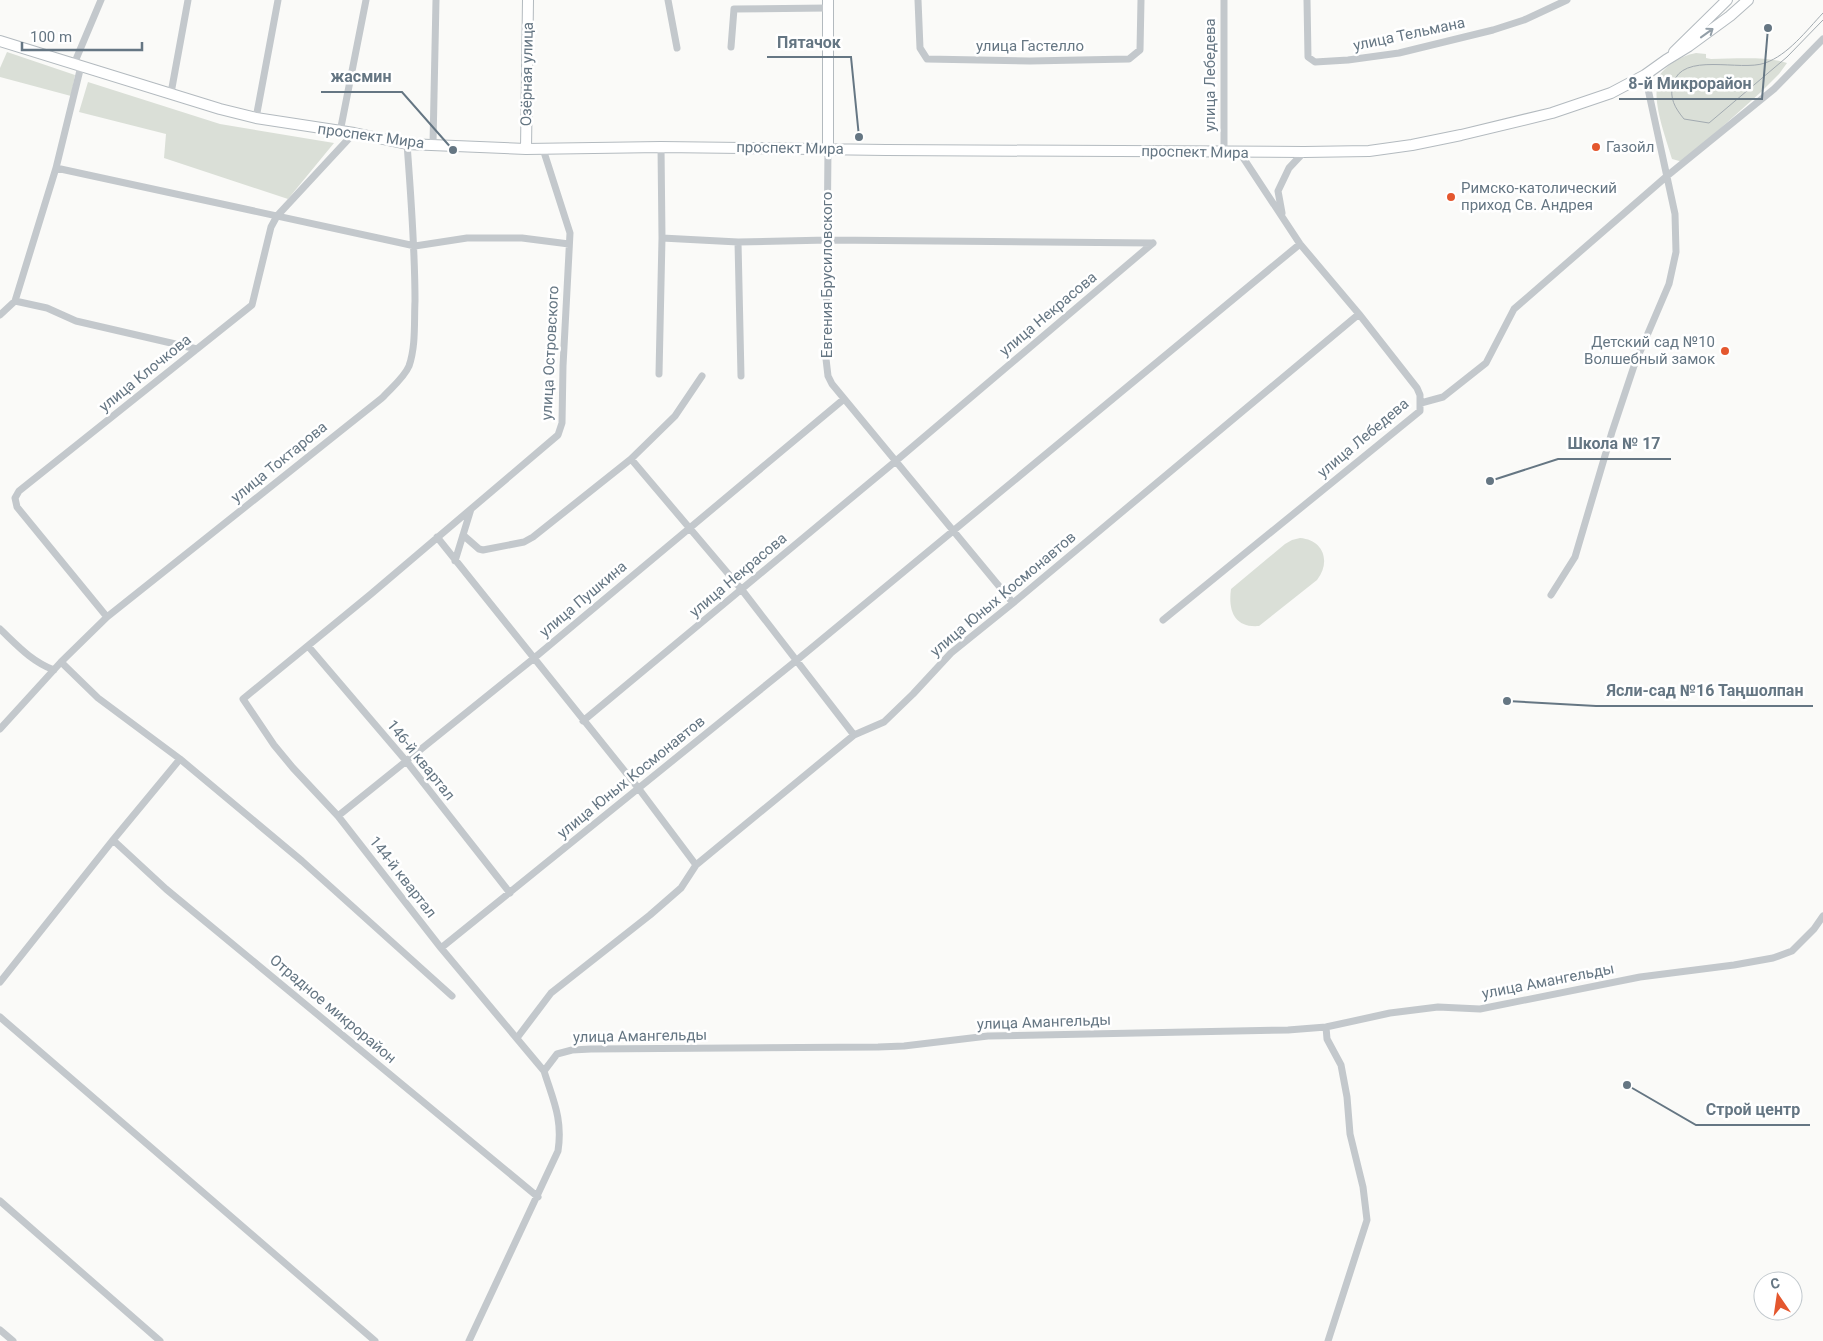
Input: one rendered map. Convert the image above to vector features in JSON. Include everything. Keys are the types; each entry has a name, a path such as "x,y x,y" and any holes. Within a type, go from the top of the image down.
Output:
{"main road":[{"name":"Озёрная улица","path":"526,149 528,0"},
{"name":"проспект Мира","path":"1666,60 1727,0"},
{"name":"проспект Мира","path":"0,41 220,109 256,118 354,133 407,144 526,149 661,147 1224,151 1240,153 1369,151 1461,135 1552,113 1611,92 1645,75 1703,36 1748,0"},
{"name":"Евгения Брусиловского","path":"828,4 828,149"}],"street":[{"path":"0,315 15,301 56,168 78,65 100,0"},
{"path":"171,93 188,0"},
{"path":"256,118 278,0"},
{"path":"340,132 366,0"},
{"path":"433,144 436,0"},
{"path":"668,0 677,48"},
{"name":"улица Гастелло","path":"918,0 920,48 927,59 1030,61 1129,59 1140,50 1141,0"},
{"name":"улица Лебедева","path":"1224,0 1224,151"},
{"name":"улица Тельмана","path":"1307,0 1308,57 1315,62 1348,60 1399,52 1493,30 1524,20 1567,0"},
{"path":"731,47 734,9 828,4"},
{"path":"1421,403 1444,397 1486,363 1514,309 1667,176 1774,89 1823,39"},
{"path":"1551,594 1575,557 1612,432 1634,366 1669,284 1676,252 1675,214 1645,75"},
{"name":"улица Клочкова","path":"107,617 17,507 15,498 19,491 252,305 271,227 277,216 354,133"},
{"name":"улица Токтарова","path":"0,729 61,662 107,617 382,398 402,376 408,367 414,340 415,246 407,144"},
{"path":"660,374 661,147"},
{"name":"улица Островского","path":"243,699 558,435 562,423 570,233 543,149"},
{"name":"Евгения Брусиловского","path":"828,149 826,359 828,376 844,399 897,460 1013,603"},
{"name":"улица Лебедева","path":"1283,216 1278,191 1289,168 1304,152"},
{"name":"улица Лебедева","path":"1163,620 1420,411 1420,395 1416,388 1359,314 1300,244 1240,153"},
{"path":"56,168 415,246 467,238 522,238 569,244"},
{"name":"улица Некрасова","path":"583,721 742,590 1154,243 828,240 738,242 662,238"},
{"path":"738,242 742,376"},
{"name":"улица Юных Космонавтов","path":"442,948 798,660 1300,244"},
{"path":"15,301 47,308 76,321 197,349"},
{"name":"улица Юных Космонавтов","path":"517,1038 551,993 650,915 681,888 696,865 854,735 884,722 951,653 1359,314"},
{"path":"463,535 479,549 483,550 524,542 533,537 631,459 675,416 702,376"},
{"name":"улица Пушкина","path":"338,816 533,659 844,399"},
{"path":"631,459 742,590 798,660 854,735"},
{"path":"455,561 472,508"},
{"path":"437,537 639,789 696,865"},
{"path":"0,629 31,659 54,670"},
{"name":"146-й квартал","path":"308,646 407,762 510,892"},
{"path":"61,662 98,698 180,759 302,861 452,996"},
{"name":"144-й квартал","path":"243,699 274,745 338,816 442,948 544,1071"},
{"path":"0,982 180,759"},
{"name":"Отрадное микрорайон","path":"113,840 166,889 538,1197"},
{"name":"улица Амангельды","path":"544,1071 556,1054 572,1050 904,1046 988,1036 1326,1027 1390,1013 1438,1007 1480,1010 1640,977 1773,958 1792,951 1814,929 1823,916"},
{"path":"0,1017 375,1341"},
{"path":"1326,1027 1327,1039 1341,1065 1347,1096 1350,1134 1363,1187 1367,1220 1328,1341"},
{"path":"468,1341 538,1197 558,1151 561,1136 560,1122 544,1071"},
{"path":"0,1201 160,1341"},
{"path":"0,1330 13,1341"}],"shaded area":[{"path":"7,52 75,75 71,96 0,77 0,68"},
{"path":"1696,53 1706,54 1706,58 1711,59 1760,59 1787,63 1761,92 1683,162 1672,159 1663,130 1658,107 1657,87 1660,79 1658,77 1674,61"},
{"path":"88,82 220,124 334,143 288,199 164,158 166,134 79,112"},
{"path":"1300,538 1315,543 1323,553 1324,566 1317,580 1259,626 1250,626 1238,621 1232,610 1231,589 1285,544"}],"tram line":[{"path":"1823,13 1789,48 1765,63 1754,65 1699,65 1688,68 1679,74 1672,89 1674,103 1678,111 1684,119 1709,123 1787,57 1823,20"}],"place":[{"name":"8-й Микрорайон","path":"1768,28"},
{"name":"Пятачок","path":"859,137"},
{"name":"Газойл","path":"1596,147"},
{"name":"жасмин","path":"453,150"},
{"name":"Римско-католический приход Св. Андрея","path":"1451,197"},
{"name":"Детский сад №10 Волшебный замок","path":"1725,351"},
{"name":"Школа № 17","path":"1490,481"},
{"name":"Ясли-сад №16 Таңшолпан","path":"1507,701"},
{"name":"Строй центр","path":"1627,1085"}]}
